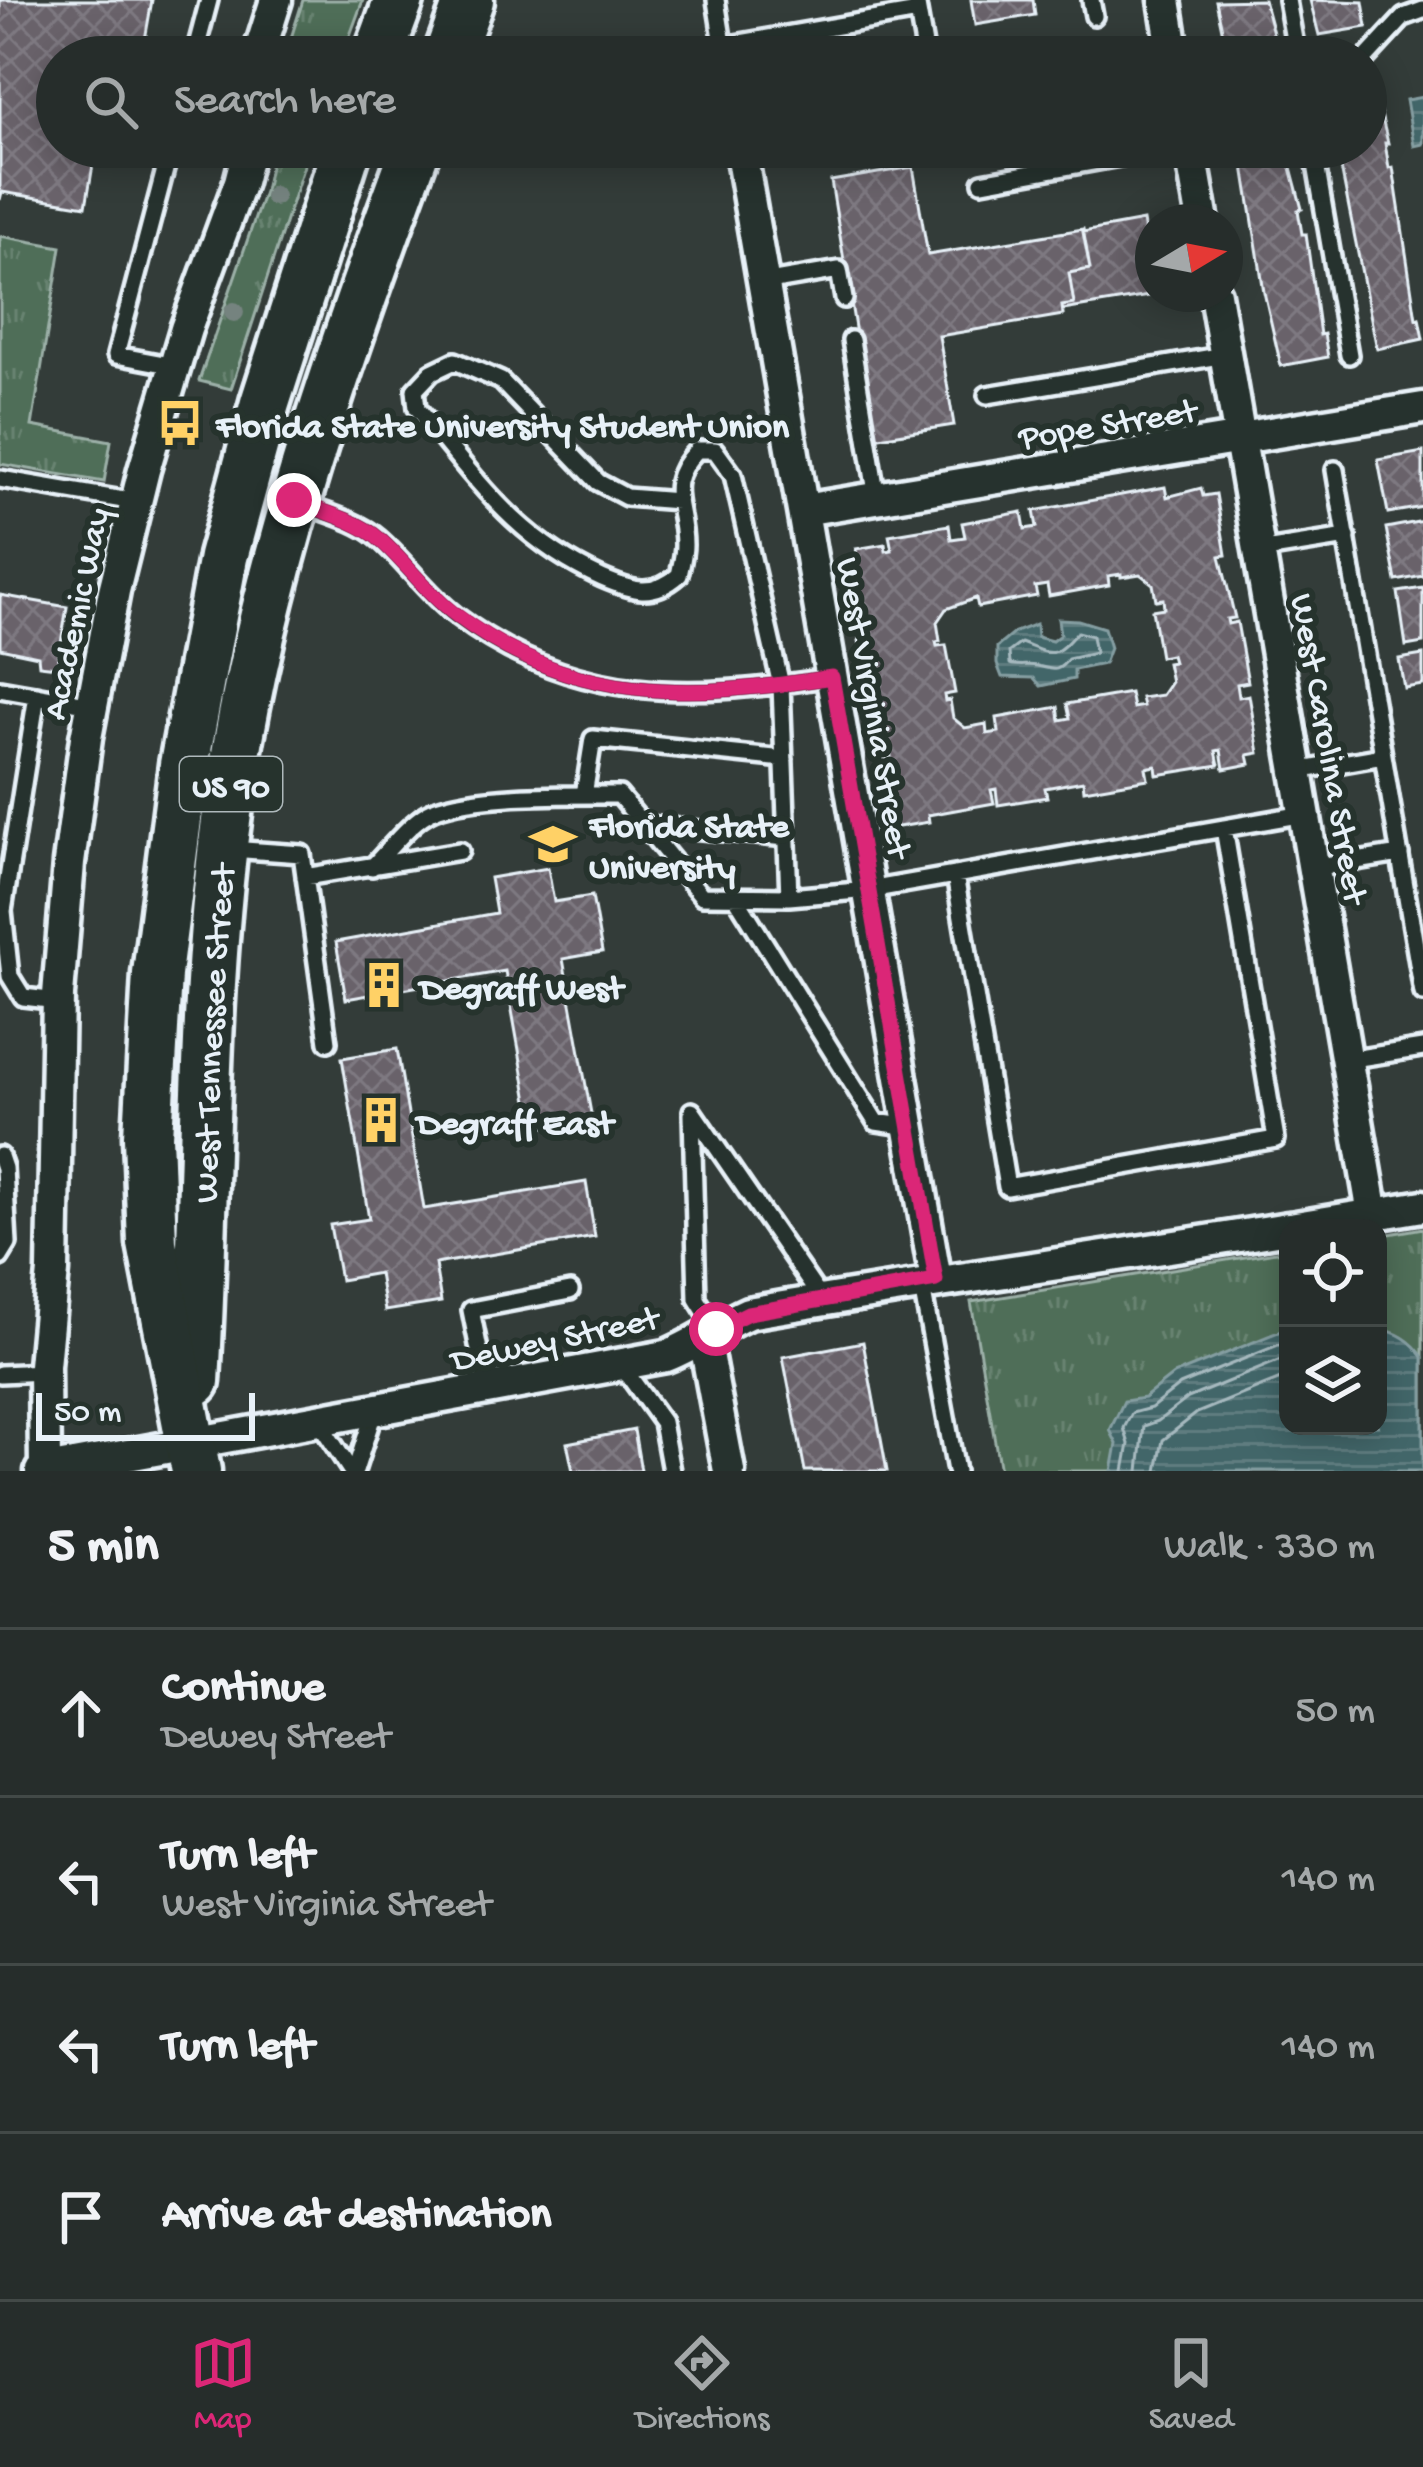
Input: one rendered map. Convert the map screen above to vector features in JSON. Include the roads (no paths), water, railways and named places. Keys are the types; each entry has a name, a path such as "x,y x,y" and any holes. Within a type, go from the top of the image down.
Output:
{"main road":[{"path":"386,36 399,0"},
{"path":"456,36 469,0"},
{"name":"West Tennessee Street","path":"194,1459 152,1243 148,1136 159,957 184,765 224,557 265,404 340,168"},
{"name":"West Tennessee Street","path":"194,1459 205,1055 223,848 248,688 314,430 408,168"}],"street":[{"path":"265,36 276,0"},
{"path":"1165,0 1171,36"},
{"name":"Academic Way","path":"43,1471 44,1372 53,1271 58,1001 69,863 92,705 135,502 175,366 244,168"},
{"name":"West Virginia Street","path":"744,168 910,1127 928,1281"},
{"path":"1194,168 1200,204"},
{"name":"West Carolina Street","path":"1218,312 1373,1214"},
{"name":"Pope Street","path":"803,510 1423,408"},
{"name":"Dewey Street","path":"1343,1219 1423,1206"},
{"name":"Dewey Street","path":"43,1471 194,1459 319,1422 666,1356 748,1313 928,1281 1051,1267 1279,1230"},
{"path":"710,1334 729,1471"}],"lane":[{"path":"200,36 209,0"},
{"path":"716,0 722,36"},
{"path":"1287,0 1293,36"},
{"path":"791,36 917,6 922,36"},
{"path":"1386,36 1404,17 1423,10"},
{"path":"165,168 116,356 175,366"},
{"path":"982,182 1059,168"},
{"path":"1316,168 1349,356"},
{"path":"763,283 839,270 844,299"},
{"path":"851,340 877,498"},
{"path":"987,395 1225,355"},
{"path":"678,501 626,497 598,482 501,381 455,361 432,372 415,390 417,408 512,521 560,559 634,593 664,588 679,575 684,545 678,501 675,483 681,466 697,451 715,450 733,475 781,685 789,898"},
{"path":"1335,470 1423,992"},
{"path":"0,479 135,502"},
{"path":"294,500 374,534 455,615 525,656 598,686 669,692 754,690 832,677"},
{"path":"1259,551 1347,537"},
{"path":"0,689 92,705"},
{"path":"37,695 6,849 3,911 10,976 23,997 58,1001"},
{"path":"584,795 593,739 784,759"},
{"path":"1297,771 1383,756"},
{"path":"372,866 430,811 476,802 584,795 619,795 702,896 736,897 789,898 869,890 1304,814"},
{"path":"647,825 787,838"},
{"path":"955,875 1006,1187 1029,1184 1276,1139 1225,828"},
{"path":"223,848 302,854 328,1042"},
{"path":"305,877 460,851"},
{"path":"1313,868 1400,854"},
{"path":"736,897 876,1122 910,1127"},
{"path":"1346,1060 1423,1048"},
{"path":"710,1334 697,1299 692,1111 822,1300"},
{"path":"0,1156 8,1244 0,1256"},
{"path":"928,1281 956,1471"},
{"path":"488,1390 471,1310 570,1291"},
{"path":"621,1365 662,1422 671,1471"},
{"path":"0,1374 44,1372"},
{"path":"353,1471 374,1412"},
{"path":"319,1422 353,1471"}],"water":[{"path":"1423,97 1423,144 1414,146 1406,100"},
{"path":"1058,619 1104,628 1110,648 1104,664 1074,670 1074,679 1041,686 1034,678 1002,677 997,647 1015,632 1036,624 1037,637 1052,641 1060,635"},
{"path":"1279,1332 1279,1435 1387,1435 1387,1332 1398,1335 1423,1357 1423,1471 1112,1471 1117,1444 1110,1430 1124,1401 1144,1398 1173,1375"}],"place":[{"name":"Florida State University Student Union","path":"180,423"},
{"name":"Florida State University","path":"553,844"},
{"name":"Degraff West","path":"384,985"},
{"name":"Degraff East","path":"381,1120"}]}
